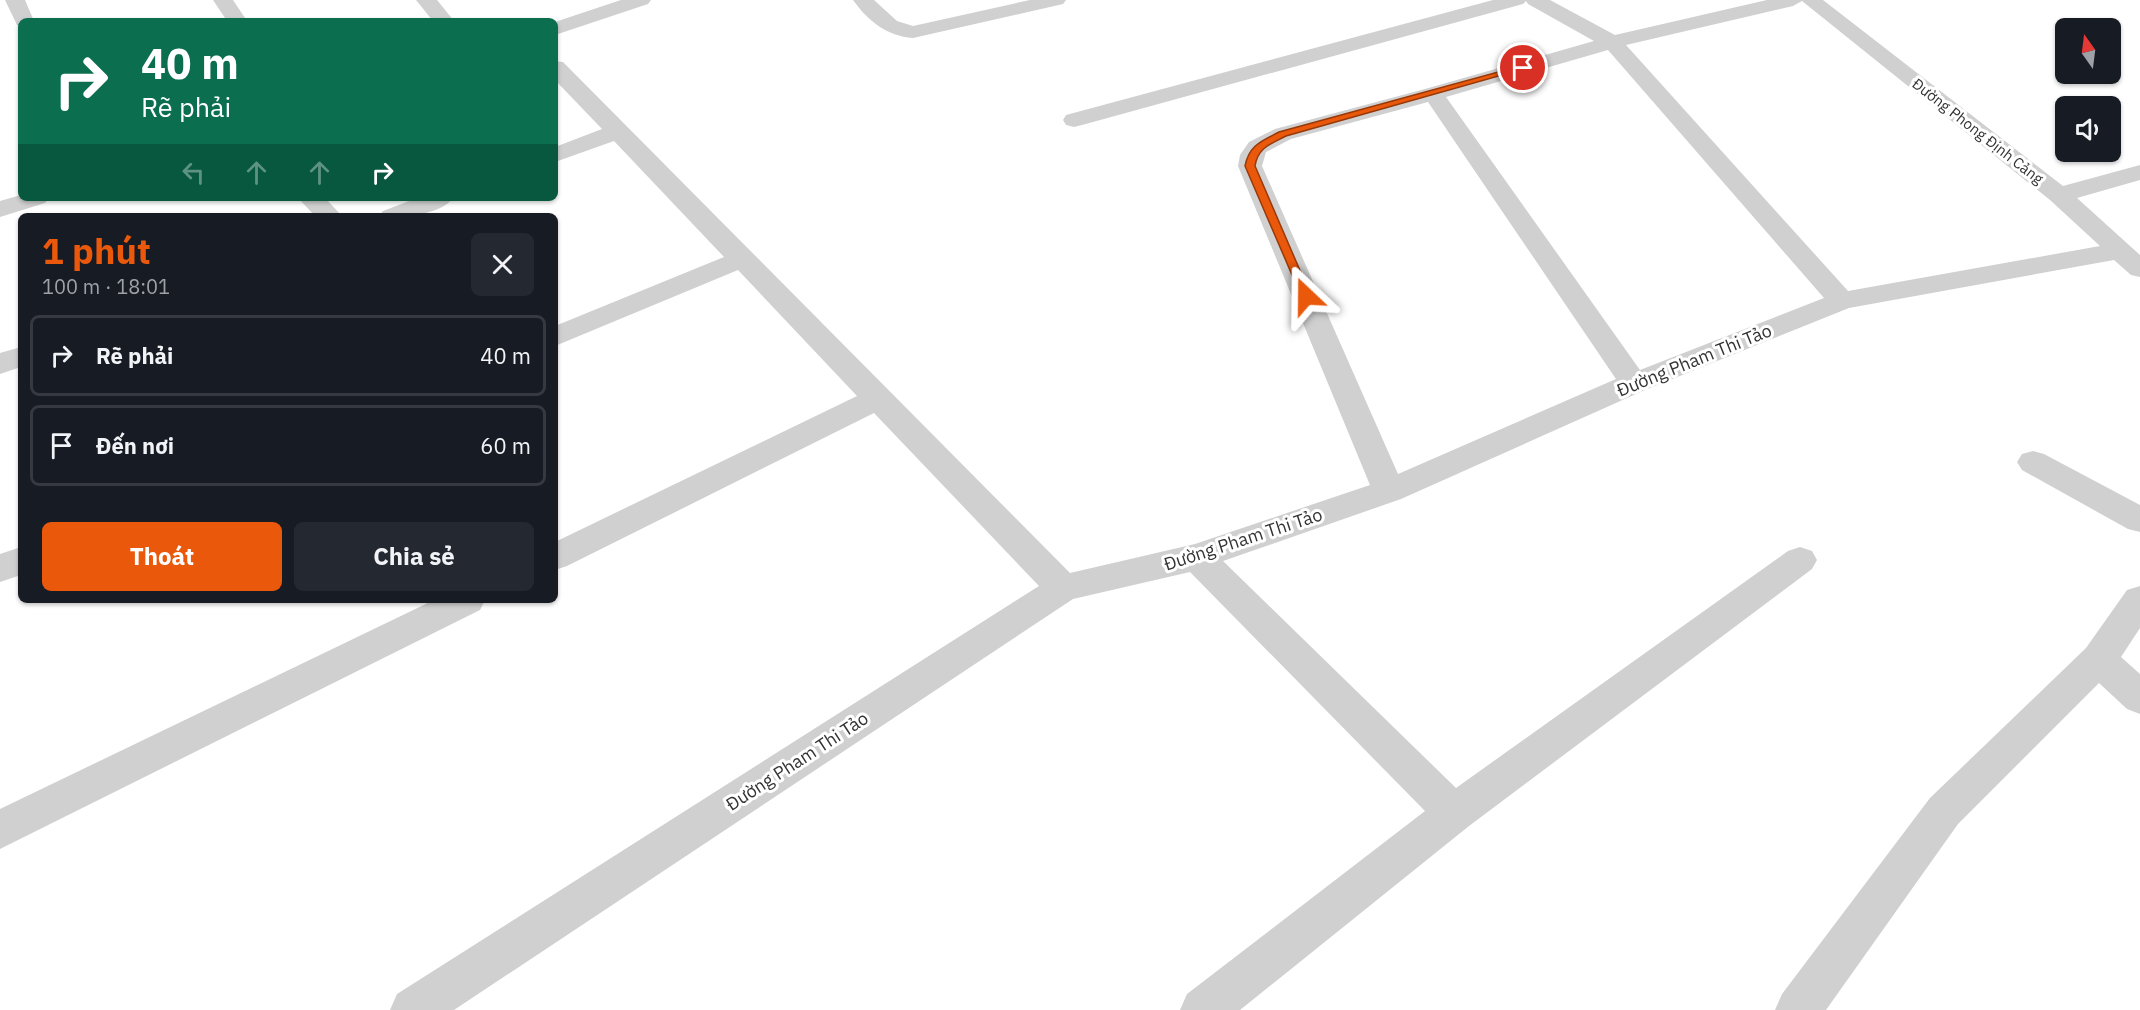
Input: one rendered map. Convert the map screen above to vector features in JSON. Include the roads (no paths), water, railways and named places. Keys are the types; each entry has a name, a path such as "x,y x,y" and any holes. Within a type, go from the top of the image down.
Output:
{"street":[{"path":"15,0 23,18"},
{"path":"223,0 235,18"},
{"path":"426,0 441,18"},
{"path":"558,28 641,0"},
{"path":"863,0 894,30 902,33 924,31 1056,0"},
{"path":"1074,120 1516,0"},
{"path":"1535,0 1612,42 1842,301"},
{"path":"1389,491 1250,166 1252,155 1257,147 1267,141 1612,42 1793,0"},
{"name":"Đường Phong Định Cảng","path":"1811,0 2059,195 2129,260"},
{"path":"558,70 1063,588"},
{"path":"1433,94 1634,383"},
{"path":"558,154 618,131"},
{"path":"2059,195 2140,172"},
{"path":"0,209 26,201"},
{"path":"315,201 326,213"},
{"path":"400,213 432,201"},
{"path":"558,336 742,259"},
{"name":"Đường Pham Thi Tảo","path":"413,1010 1063,588 1197,557 1389,491 1634,383 1842,301 2129,260"},
{"path":"0,364 18,357"},
{"path":"558,556 878,398"},
{"path":"2032,462 2140,520"},
{"path":"1197,557 1454,813"},
{"path":"1203,1010 1454,813 1800,560"},
{"path":"0,569 18,562"},
{"path":"1798,1010 1944,811 2099,659 2140,600"},
{"path":"0,830 462,603"},
{"path":"2099,659 2140,698"}]}
